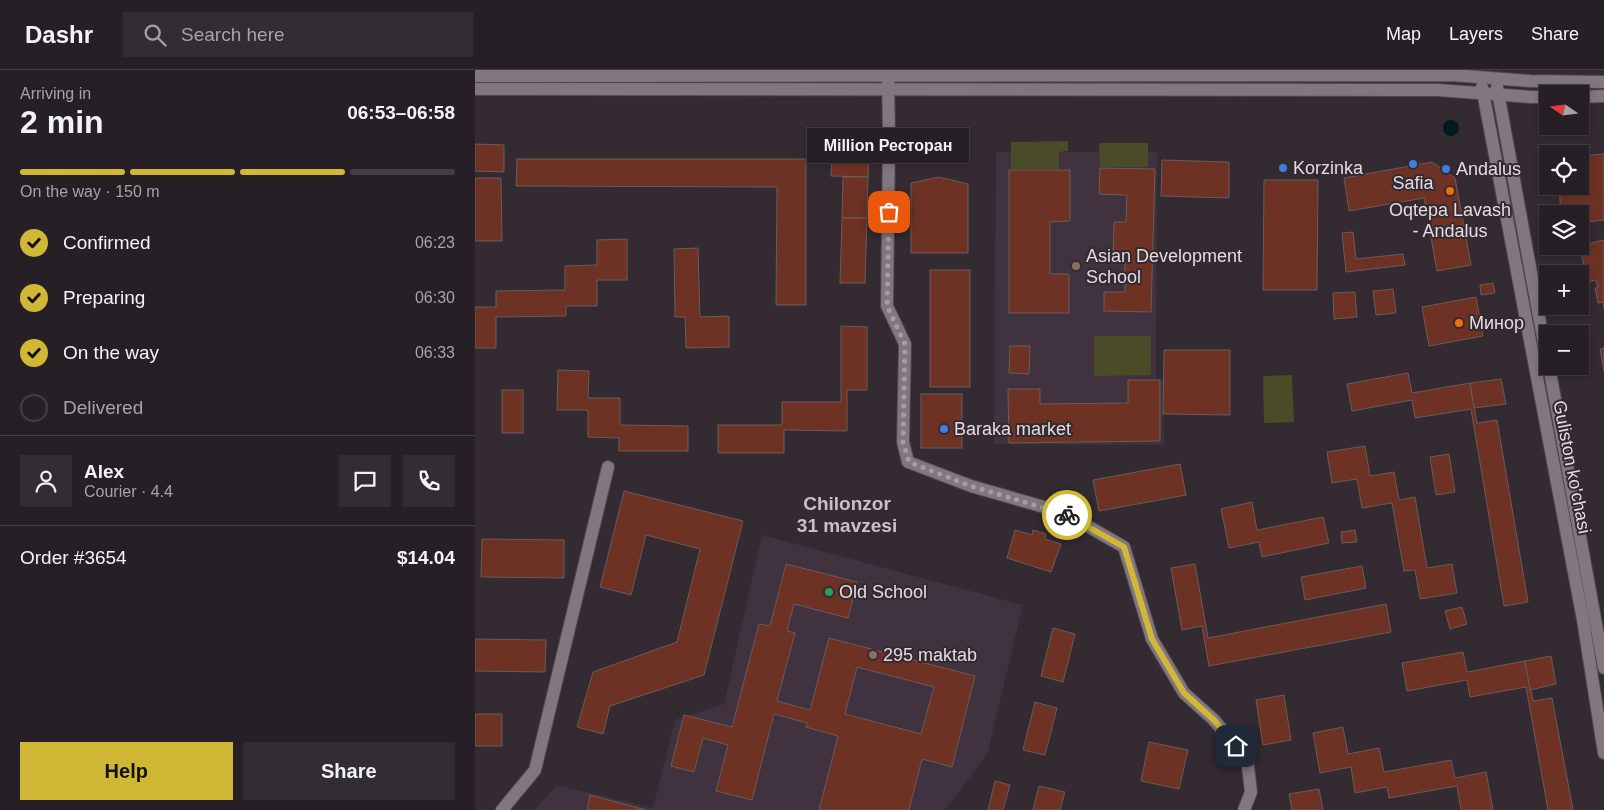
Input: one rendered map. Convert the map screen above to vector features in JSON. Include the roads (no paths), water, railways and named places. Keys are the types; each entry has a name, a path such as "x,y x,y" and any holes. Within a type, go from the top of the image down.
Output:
{"street":[{"path":"475,76 1092,76 1479,73 1604,82"},
{"name":"Guliston ko'chasi","path":"1479,73 1583,620 1604,753"},
{"path":"1483,93 1494,74"},
{"path":"1494,74 1541,325"},
{"path":"888,76 887,306 905,344 903,442 909,462 971,486 1065,513 1124,547 1152,639 1184,693 1214,720 1247,759 1251,792 1244,810"},
{"path":"475,89 1454,90 1539,96"},
{"path":"1589,96 1604,96"},
{"name":"Guliston ko'chasi","path":"1551,375 1604,668"},
{"path":"502,810 535,770 608,467"}],"place":[{"name":"Safia","path":"1413,164"},
{"name":"Korzinka","path":"1283,168"},
{"name":"Andalus","path":"1446,169"},
{"name":"Oqtepa Lavash - Andalus","path":"1450,191"},
{"name":"Million Ресторан","path":"889,212"},
{"name":"Asian Development School","path":"1076,266"},
{"name":"Минор","path":"1459,323"},
{"name":"Baraka market","path":"944,429"},
{"name":"Old School","path":"829,592"},
{"name":"295 maktab","path":"873,655"}],"district":[{"name":"Chilonzor 31 mavzesi","path":"847,514"}]}
